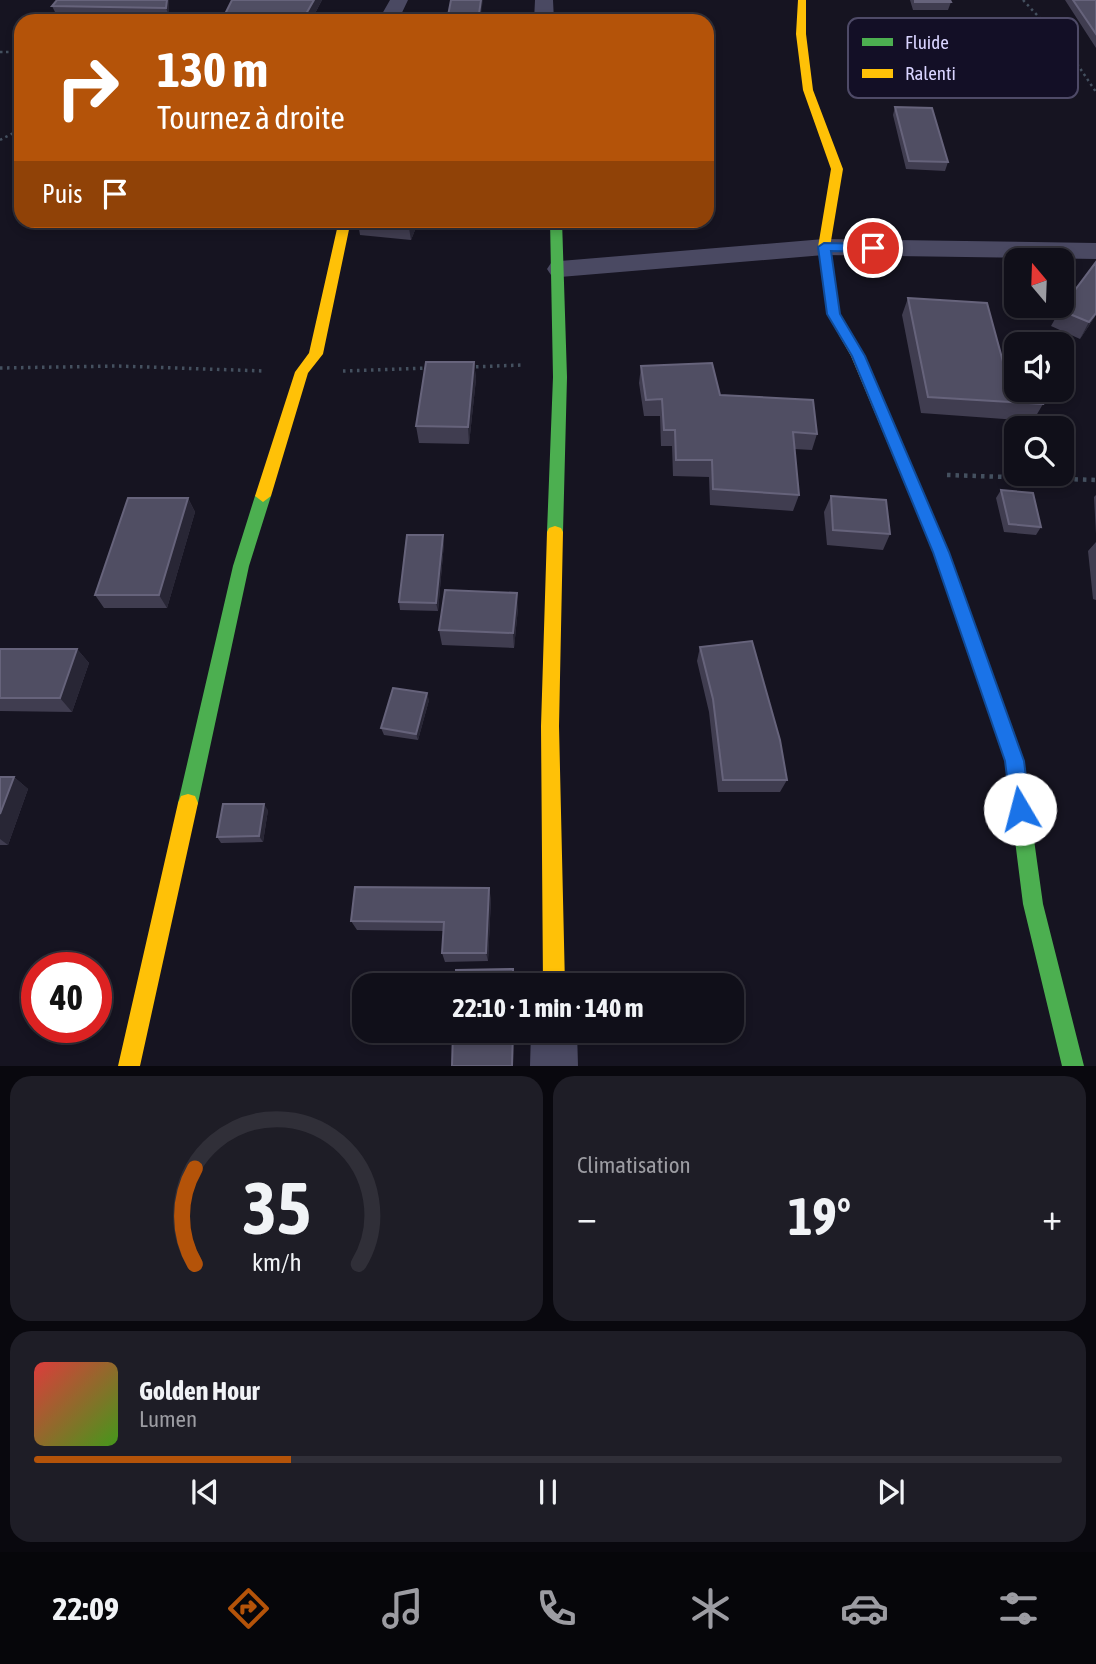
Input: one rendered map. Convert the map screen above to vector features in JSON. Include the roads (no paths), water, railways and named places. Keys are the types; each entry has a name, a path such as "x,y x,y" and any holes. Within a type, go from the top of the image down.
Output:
{"street":[{"path":"802,0 801,34 807,90 837,169 824,247 833,314 858,356 941,552 1014,761 1033,904 1073,1066"},
{"path":"129,1066 241,566 302,372 316,354 343,228"},
{"path":"554,973 550,676 560,269 557,228"},
{"path":"560,269 824,247 1096,251"},
{"path":"554,1043 554,1066"}]}
